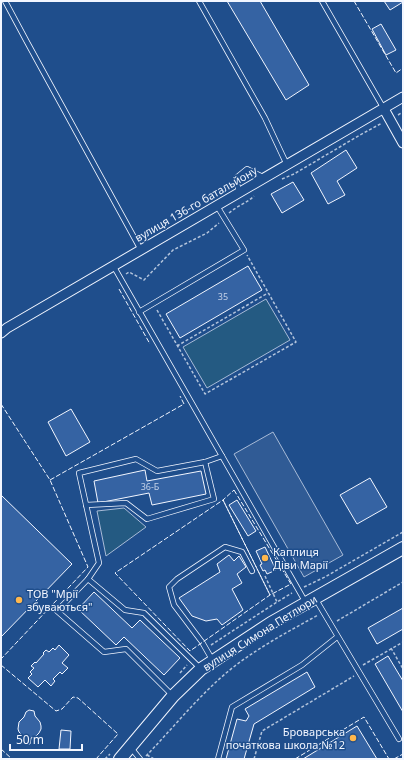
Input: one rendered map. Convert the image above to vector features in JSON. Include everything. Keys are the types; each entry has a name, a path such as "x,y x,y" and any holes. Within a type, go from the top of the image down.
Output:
{"main road":[{"name":"вулиця Симона Петлюри","path":"120,759 172,696 201,669 271,623 403,548"}],"street":[{"name":"вулиця 136-го батальйону","path":"1,333 7,328 114,267 403,97"},
{"path":"384,109 403,143"}],"lane":[{"path":"6,1 141,250"},
{"path":"199,1 265,118 287,165"},
{"path":"322,1 384,109"},
{"path":"239,193 236,178 247,170 265,178"},
{"path":"139,312 244,250 217,206"},
{"path":"114,267 222,456 310,601 323,612 399,740"},
{"path":"172,696 126,649 104,652 58,611 88,579 99,564 79,473 136,459 157,471 205,462 222,456"},
{"path":"86,505 126,503 147,519 214,499 205,462"},
{"path":"213,661 202,642 174,605 169,587 177,579 225,547 242,552 252,571"},
{"path":"88,579 125,610 144,613 201,669"},
{"path":"218,759 232,707 302,665 337,637"},
{"path":"130,747 140,759"}],"path":[{"path":"397,116 403,112"},
{"path":"281,180 384,122"},
{"path":"228,214 233,209 250,200 257,192"},
{"path":"124,274 129,272 144,280 173,250 207,233 223,219"},
{"path":"153,304 205,394 296,342 244,250"},
{"path":"177,346 268,293"},
{"path":"264,576 277,602"},
{"path":"330,625 403,582"},
{"path":"144,759 225,674 258,650 323,612"},
{"path":"254,759 262,731 358,671 391,648 403,642"},
{"path":"391,648 403,669"},
{"path":"147,755 154,759"}],"shaded area":[{"path":"266,299 290,340 207,388 183,347"},
{"path":"273,432 343,555 304,577 234,454"},
{"path":"124,508 146,527 106,556 97,511"}],"building":[{"path":"227,1 260,1 309,85 286,100"},
{"path":"384,1 403,1 403,2 390,10"},
{"path":"381,24 396,50 386,55 372,29"},
{"path":"346,150 357,168 337,181 345,195 328,204 311,173"},
{"path":"293,182 304,200 282,213 271,194"},
{"path":"248,266 262,290 180,338 166,314"},
{"path":"71,409 90,442 66,456 48,422"},
{"path":"145,470 147,481 201,471 206,494 152,505 149,493 98,503 94,481"},
{"path":"370,478 387,507 357,524 340,495"},
{"name":"ТОВ \"Мрії збуваються\"","path":"1,495 72,564 1,637"},
{"path":"237,500 256,531 248,536 229,505"},
{"name":"Каплиця Діви Марії","path":"265,547 276,570 267,574 265,570 263,571 260,565 262,564 256,551"},
{"path":"229,555 234,561 239,556 246,567 237,574 242,583 232,589 243,610 222,625 217,619 206,621 192,616 179,598 220,572 217,564"},
{"path":"94,592 132,628 140,620 180,658 164,675 124,637 116,645 78,609"},
{"path":"403,608 403,629 377,644 368,628"},
{"path":"59,645 69,655 62,663 68,668 62,674 60,672 53,679 55,681 51,686 45,680 38,687 28,678 32,674 30,672 34,668 31,666 35,662 36,663 46,650 49,652 53,648 55,650"},
{"path":"388,656 403,681 403,712 375,664"},
{"path":"307,672 315,687 254,724 244,759 226,759 237,719 246,721 249,716 245,709"},
{"path":"29,710 34,711 35,716 40,722 41,726 39,733 31,738 30,744 22,743 24,737 18,729 19,722"},
{"name":"Броварська початкова школа №12","path":"357,726 377,759 303,759"},
{"path":"61,730 71,731 70,749 59,749"}],"fence":[{"path":"354,1 396,73 403,68"},
{"path":"119,289 150,344"},
{"path":"50,480 184,404 180,396"},
{"path":"1,404 50,480 88,567 1,659"},
{"path":"234,490 291,584 270,595 223,500 234,490"},
{"path":"223,500 270,595 190,651 115,573 223,500"},
{"path":"1,665 56,711 62,709 73,697 78,698 118,734 96,759"},
{"path":"295,759 364,717 389,759"},
{"path":"1,749 12,759"},
{"path":"394,759 403,754"}],"place":[{"name":"Каплиця Діви Марії","path":"265,558"},
{"name":"ТОВ \"Мрії збуваються\"","path":"19,600"},
{"name":"Броварська початкова школа №12","path":"353,738"}]}
